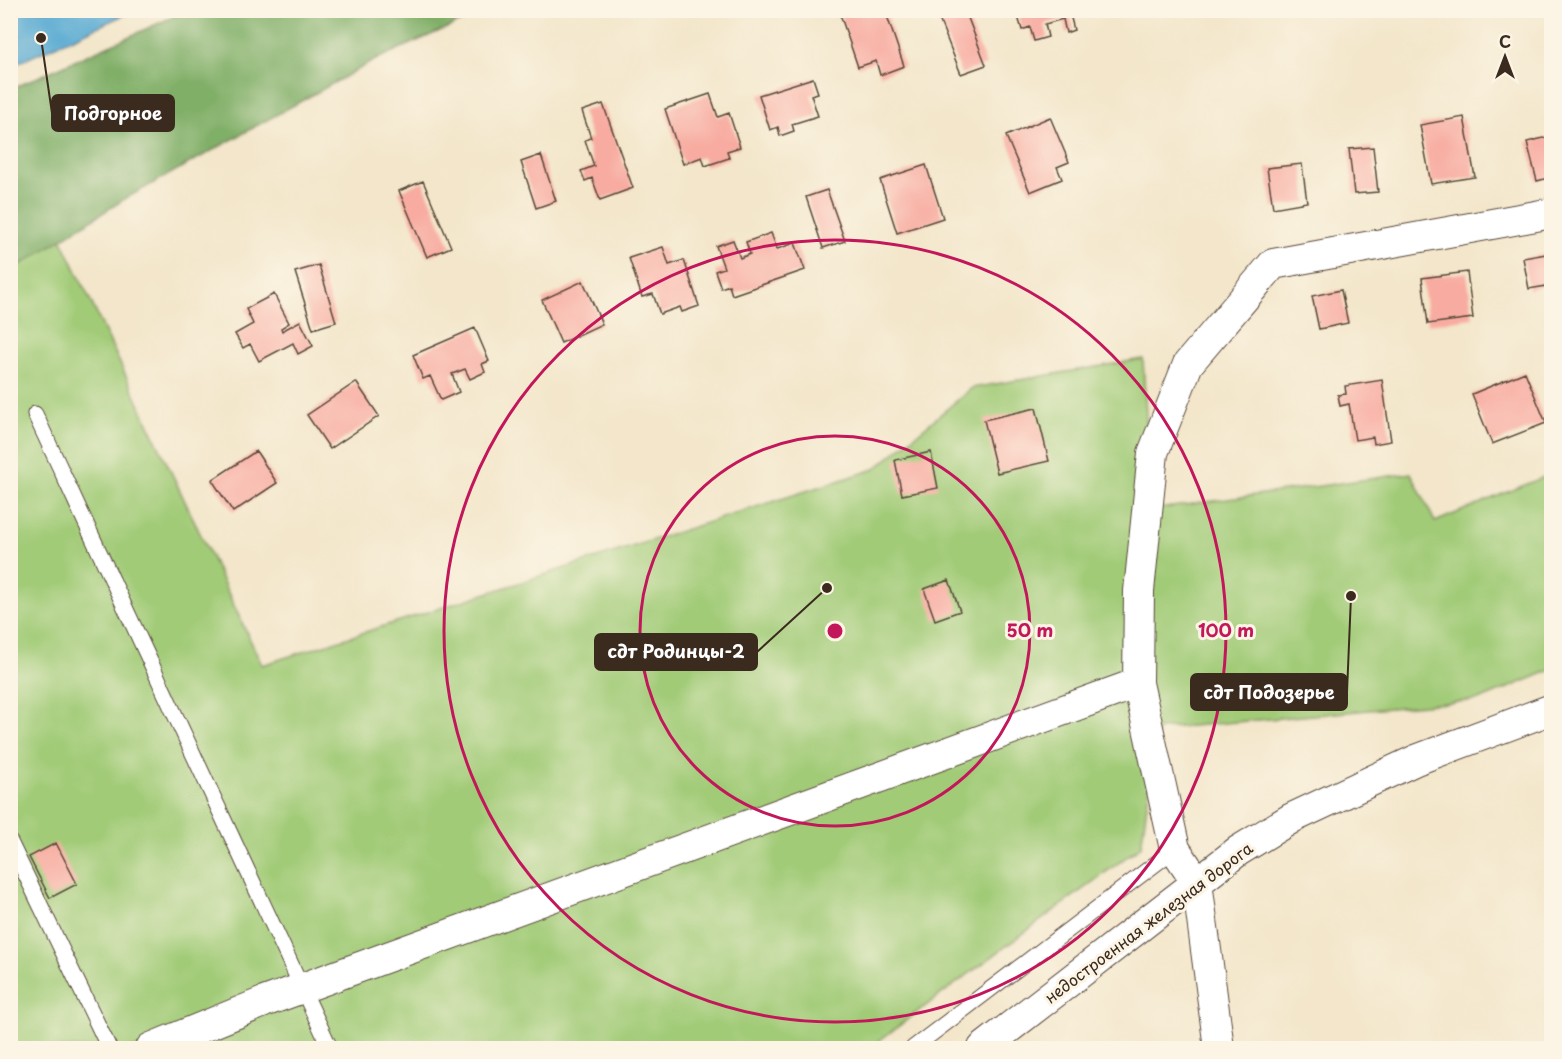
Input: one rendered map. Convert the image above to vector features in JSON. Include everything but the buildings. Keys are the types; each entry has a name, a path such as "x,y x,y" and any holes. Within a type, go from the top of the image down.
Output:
{"street":[{"path":"1219,1048 1197,882 1175,849 1138,683 1139,591 1153,453 1188,364 1273,264 1551,213"},
{"path":"151,1048 301,988 1138,683"},
{"name":"недостроенная железная дорога","path":"983,1048 1238,851 1292,818 1416,760 1551,709"}],"lane":[{"path":"35,414 330,1048"},
{"path":"10,842 109,1048"},
{"path":"913,1048 1175,849"}],"green space":[{"path":"186,11 485,11 379,58 123,200 11,271 11,89"},
{"path":"53,221 262,665 875,469 972,388 1143,359 1151,510 1411,473 1435,522 1551,474 1551,670 1479,700 1158,729 1141,846 869,1048 11,1048 10,247"}],"water":[{"path":"11,10 133,10 133,11 11,66"}],"place":[{"name":"Подгорное","path":"41,38"},
{"name":"сдт Родинцы-2","path":"827,588"},
{"name":"сдт Подозерье","path":"1351,596"}]}
